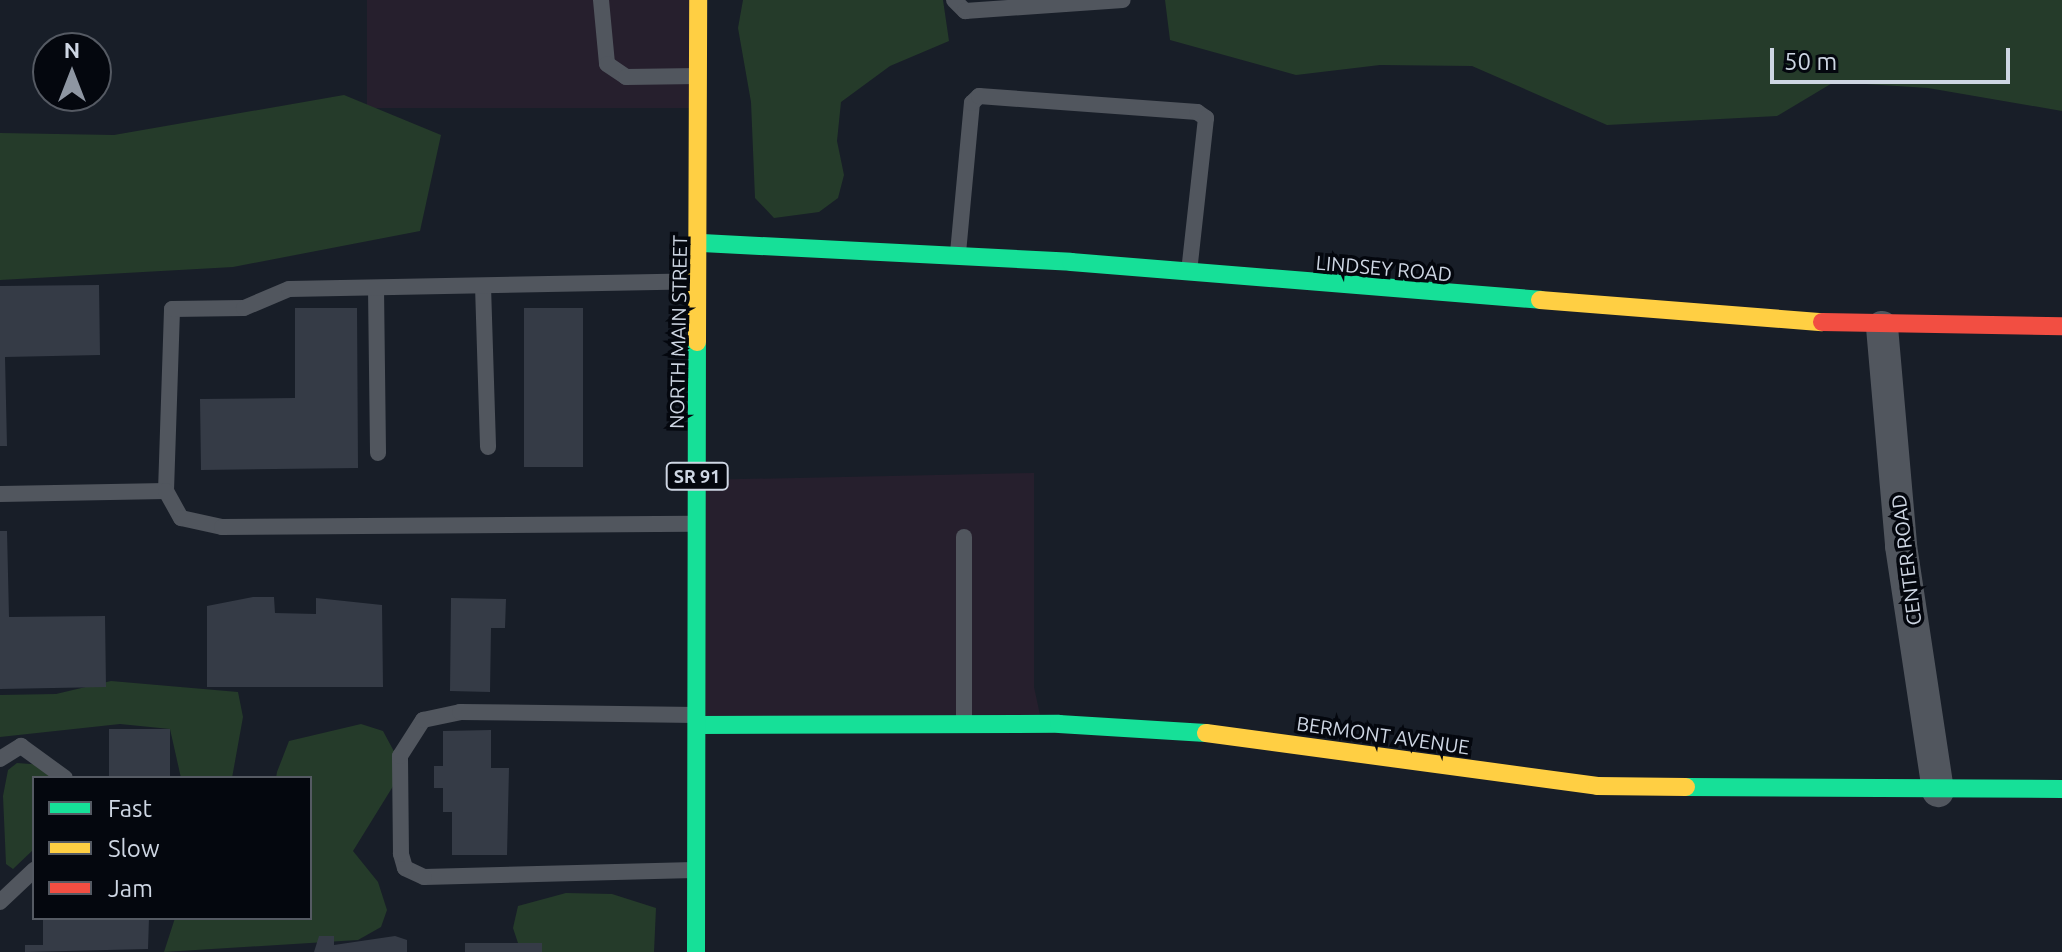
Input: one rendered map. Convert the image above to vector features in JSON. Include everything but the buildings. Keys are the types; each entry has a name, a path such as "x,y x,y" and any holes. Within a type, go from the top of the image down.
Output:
{"street":[{"name":"NORTH MAIN STREET","path":"696,952 696,524 702,243 698,0"},
{"name":"LINDSEY ROAD","path":"702,243 958,255 1882,327 2062,326"},
{"name":"CENTER ROAD","path":"1882,327 1901,546 1938,791"},
{"name":"BERMONT AVENUE","path":"698,720 964,723 1225,734 1597,786 1938,791 2062,789"}],"lane":[{"path":"601,0 607,64 626,77 699,76"},
{"path":"954,0 965,11 1123,0"},
{"path":"958,255 972,103 979,96 1197,112 1206,118 1188,273"},
{"path":"696,524 222,527 181,518 166,491 172,309 244,308 289,289 701,281"},
{"path":"483,286 488,447"},
{"path":"376,288 378,453"},
{"path":"0,494 166,491"},
{"path":"964,537 964,723"},
{"path":"696,870 424,877 405,868 401,854 400,756 423,720 460,712 698,720"},
{"path":"0,759 21,746 62,776"},
{"path":"0,902 32,872"}],"shaded area":[{"path":"367,0 698,0 698,108 367,108"},
{"path":"1034,473 1034,687 1042,724 698,725 697,480"}],"green space":[{"path":"743,0 943,0 949,41 890,66 841,102 837,141 844,175 838,198 819,212 774,218 755,198 751,102 738,28"},
{"path":"1165,0 2062,0 2062,111 1928,88 1834,82 1777,116 1607,125 1472,66 1380,65 1296,75 1170,40"},
{"path":"344,95 441,135 420,231 233,267 0,280 0,133 114,135"},
{"path":"111,681 238,692 243,717 232,776 181,776 170,729 120,724 0,737 0,695 56,694"},
{"path":"361,724 383,731 397,757 395,783 353,851 378,882 387,910 381,927 358,940 164,952 174,920 312,920 312,776 276,776 289,741"},
{"path":"17,763 44,765 50,776 32,776 32,851 13,869 6,864 3,796 8,770"},
{"path":"566,893 612,894 656,908 654,952 521,952 513,928 518,906"}],"traffic: fast":[{"path":"702,243 1071,262 1540,300"},
{"path":"696,952 697,342"},
{"path":"698,725 1059,724 1206,733"},
{"path":"1686,787 2062,789"}],"traffic: slow":[{"path":"697,342 698,0"},
{"path":"1540,300 1822,322"},
{"path":"1206,733 1597,786 1686,787"}],"traffic: jam":[{"path":"1822,322 2062,326"}]}
